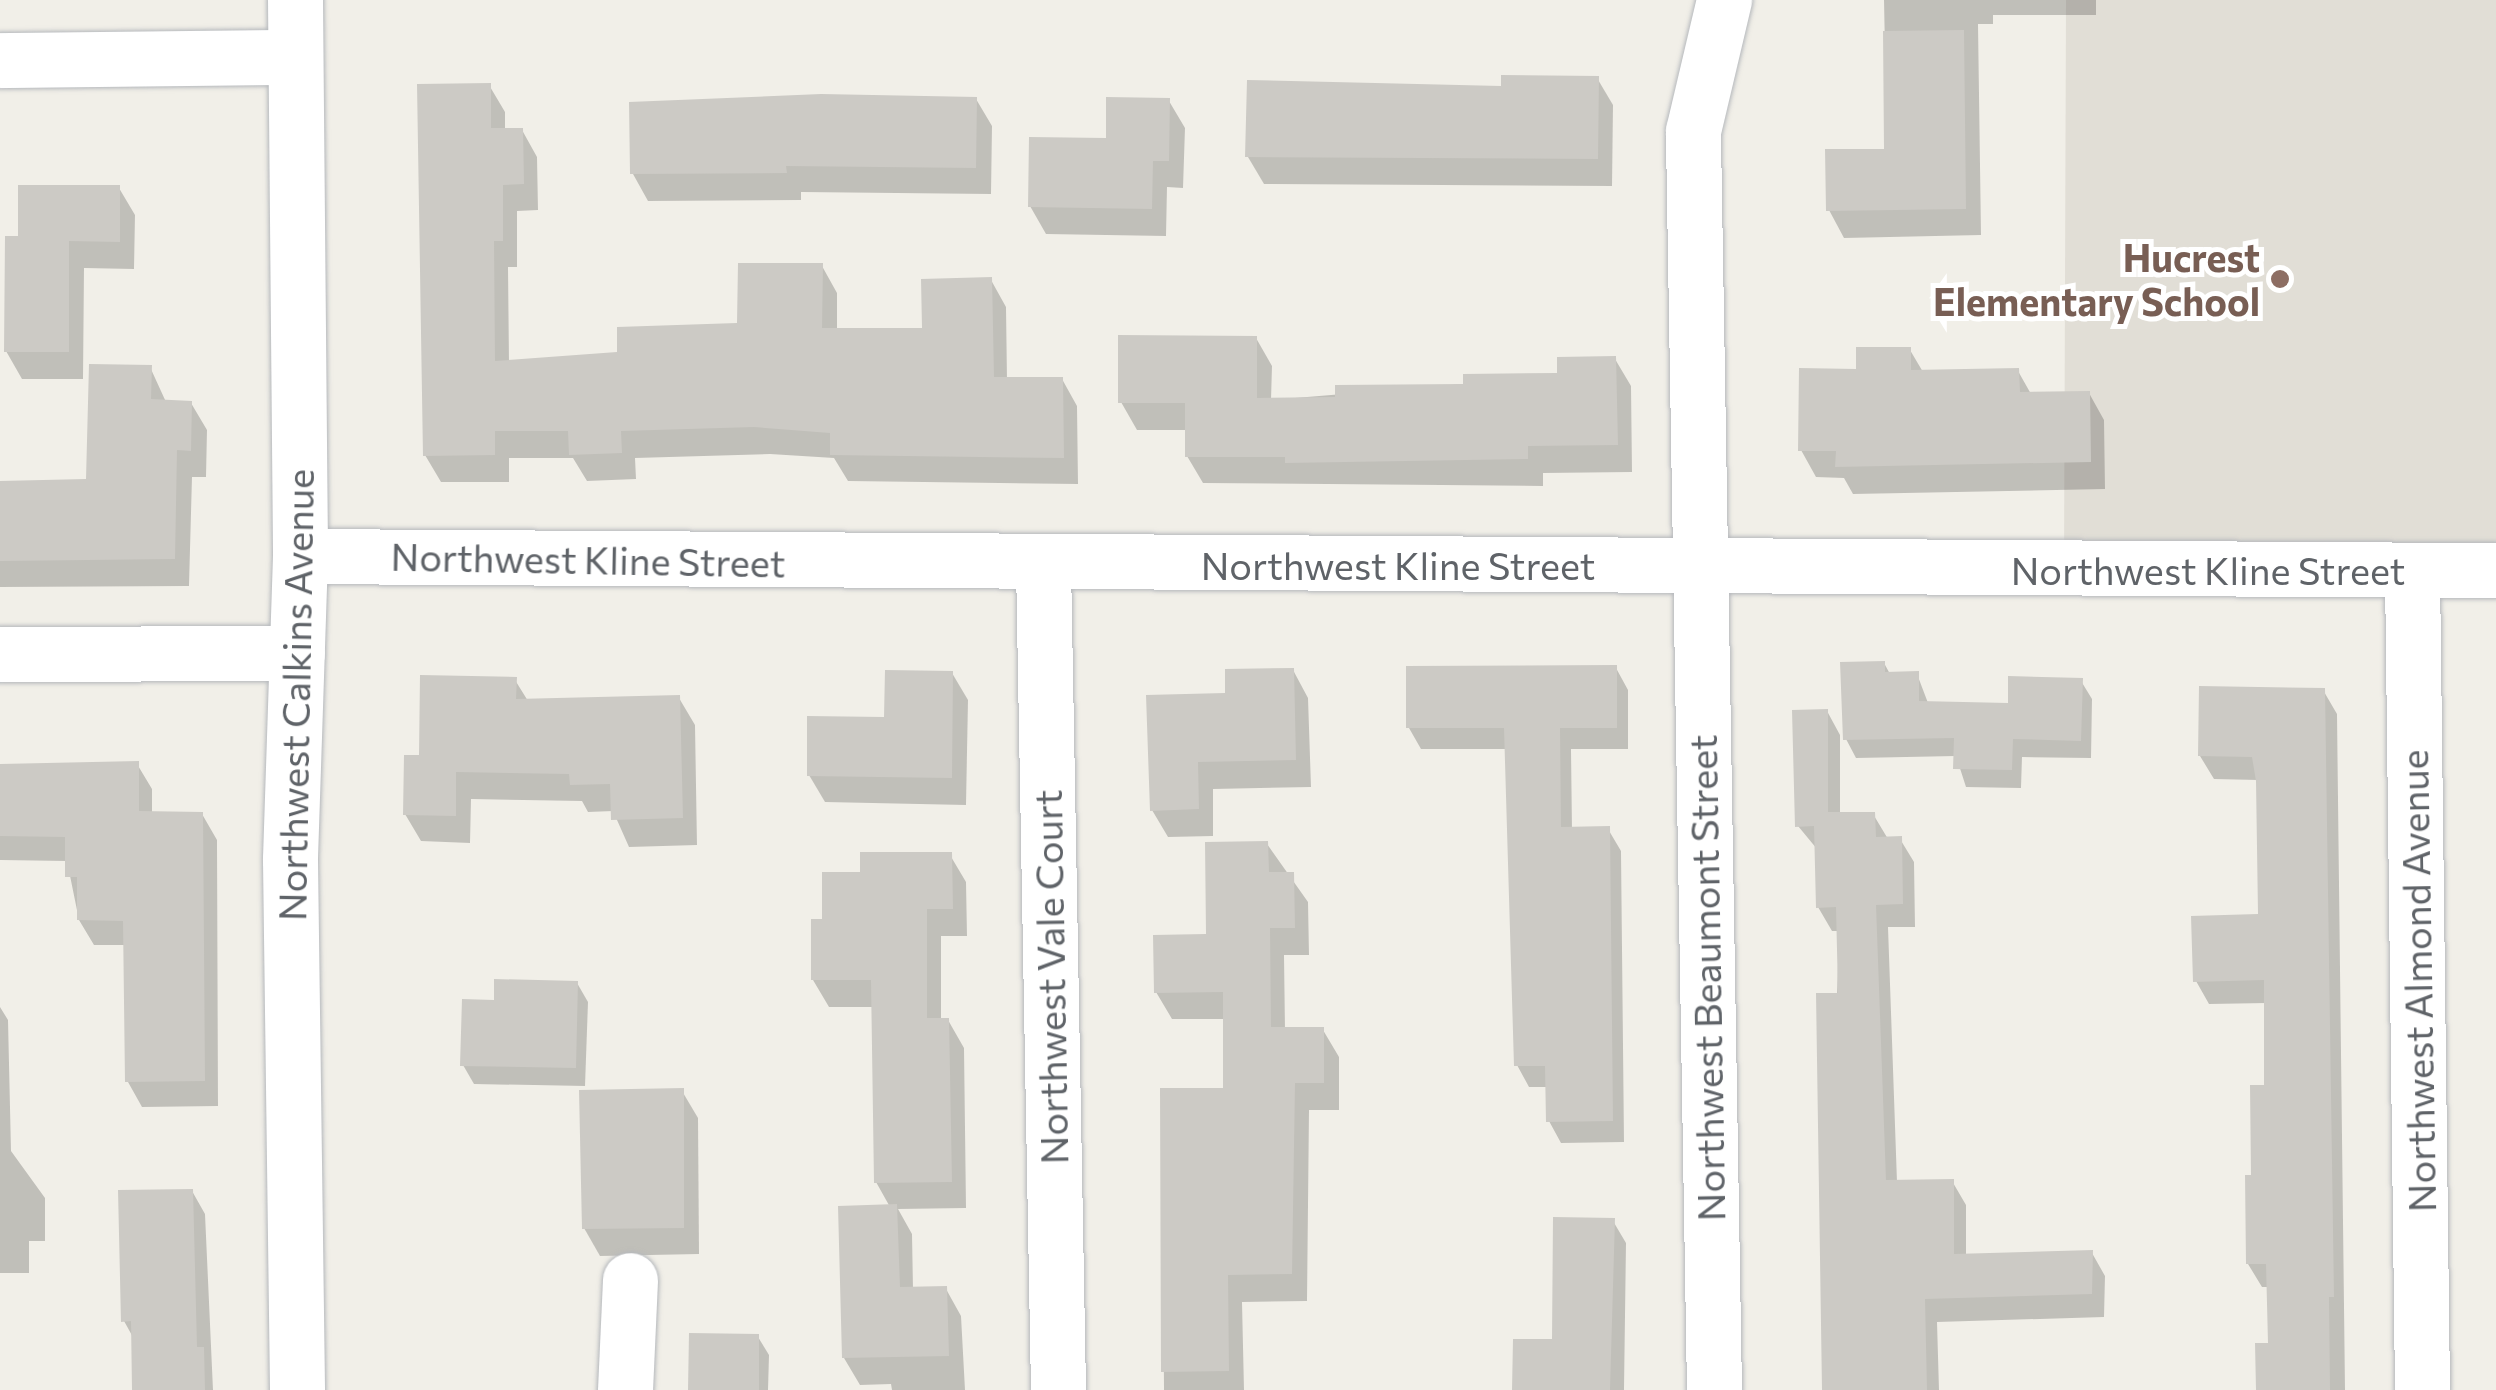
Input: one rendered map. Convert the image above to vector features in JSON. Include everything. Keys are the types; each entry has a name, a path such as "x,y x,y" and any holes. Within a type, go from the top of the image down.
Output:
{"street":[{"name":"Northwest Calkins Avenue","path":"295,0 300,556 290,860 296,1390"},
{"name":"Northwest Beaumont Street","path":"1714,1390 1693,131 1724,0"},
{"path":"0,60 295,57"},
{"name":"Northwest Kline Street","path":"300,556 1043,564 2496,570"},
{"name":"Northwest Vale Court","path":"1043,564 1058,1390"},
{"name":"Northwest Almond Avenue","path":"2412,572 2422,1390"},
{"path":"0,654 297,652"},
{"path":"625,1390 630,1280"}],"shaded area":[{"name":"Hucrest Elementary School","path":"2066,0 2496,0 2496,558 2064,569"}],"building":[{"path":"1964,30 1966,209 1826,211 1825,149 1884,149 1883,31"},
{"path":"1501,75 1599,76 1598,159 1245,157 1247,80 1501,86"},
{"path":"491,83 491,128 523,128 524,184 503,185 503,241 494,241 495,361 617,352 617,327 737,323 738,263 823,263 822,328 922,328 921,279 992,277 994,377 1063,377 1064,458 830,455 830,433 754,427 621,431 622,453 569,455 568,431 495,431 495,455 423,456 417,84"},
{"path":"821,94 977,97 976,168 786,166 787,173 630,174 629,102"},
{"path":"1106,97 1170,98 1169,161 1153,161 1152,209 1028,207 1029,137 1106,138"},
{"path":"18,185 120,185 120,242 69,241 69,352 4,352 5,236 18,236"},
{"path":"1118,335 1257,336 1257,398 1335,397 1335,385 1463,384 1463,374 1557,373 1557,357 1616,356 1618,445 1528,446 1528,459 1285,463 1285,457 1185,457 1185,403 1118,403"},
{"path":"1856,347 1911,347 1911,370 2019,368 2020,392 2090,391 2091,462 1835,467 1836,451 1798,451 1799,368 1856,369"},
{"path":"89,364 152,365 151,399 192,401 191,451 177,450 175,559 0,561 0,481 86,479"},
{"path":"1885,661 1885,672 1919,671 1919,701 2008,703 2008,676 2083,678 2081,741 2013,739 2012,770 1953,769 1954,738 1843,740 1840,662"},
{"path":"1617,665 1617,728 1560,728 1561,827 1610,826 1613,1121 1546,1122 1545,1066 1514,1066 1504,728 1406,728 1406,666"},
{"path":"1294,668 1296,760 1198,762 1199,809 1150,811 1146,695 1225,693 1225,669"},
{"path":"885,670 953,671 952,778 807,776 807,716 884,717"},
{"path":"420,675 517,677 516,699 680,695 683,818 611,820 610,784 570,785 569,774 456,772 456,816 403,815 404,755 419,755"},
{"path":"2199,686 2325,688 2334,1297 2329,1297 2330,1390 2256,1390 2255,1343 2268,1343 2266,1264 2246,1264 2245,1175 2251,1175 2250,1085 2264,1085 2264,980 2193,982 2191,916 2258,914 2256,781 2252,757 2198,756"},
{"path":"1828,709 1828,812 1875,812 1876,837 1902,836 1903,904 1876,905 1886,1180 1954,1179 1954,1254 2093,1250 2092,1294 1925,1299 1927,1390 1822,1390 1816,993 1838,993 1836,907 1816,908 1814,826 1795,827 1792,710"},
{"path":"139,761 139,811 203,812 205,1081 125,1082 123,921 77,920 77,877 65,877 65,837 0,836 0,764"},
{"path":"1268,841 1269,872 1294,872 1295,928 1270,928 1271,1027 1324,1027 1324,1083 1295,1083 1292,1274 1228,1275 1229,1371 1161,1372 1160,1088 1223,1088 1223,992 1154,993 1153,935 1206,934 1205,842"},
{"path":"860,852 952,852 953,909 927,909 927,1018 949,1018 952,1182 874,1183 871,980 811,980 811,919 822,919 822,872 860,872"},
{"path":"494,979 578,981 576,1068 460,1066 462,999 494,1000"},
{"path":"684,1088 684,1228 582,1229 579,1090"},
{"path":"193,1189 197,1347 204,1347 205,1390 132,1390 131,1321 121,1322 118,1190"},
{"path":"897,1204 900,1287 947,1286 949,1356 842,1358 838,1206"},
{"path":"1553,1217 1615,1218 1610,1390 1512,1390 1513,1339 1552,1339"},
{"path":"689,1333 759,1334 759,1390 688,1390"}],"place":[{"name":"Hucrest Elementary School","path":"2280,279"}]}
